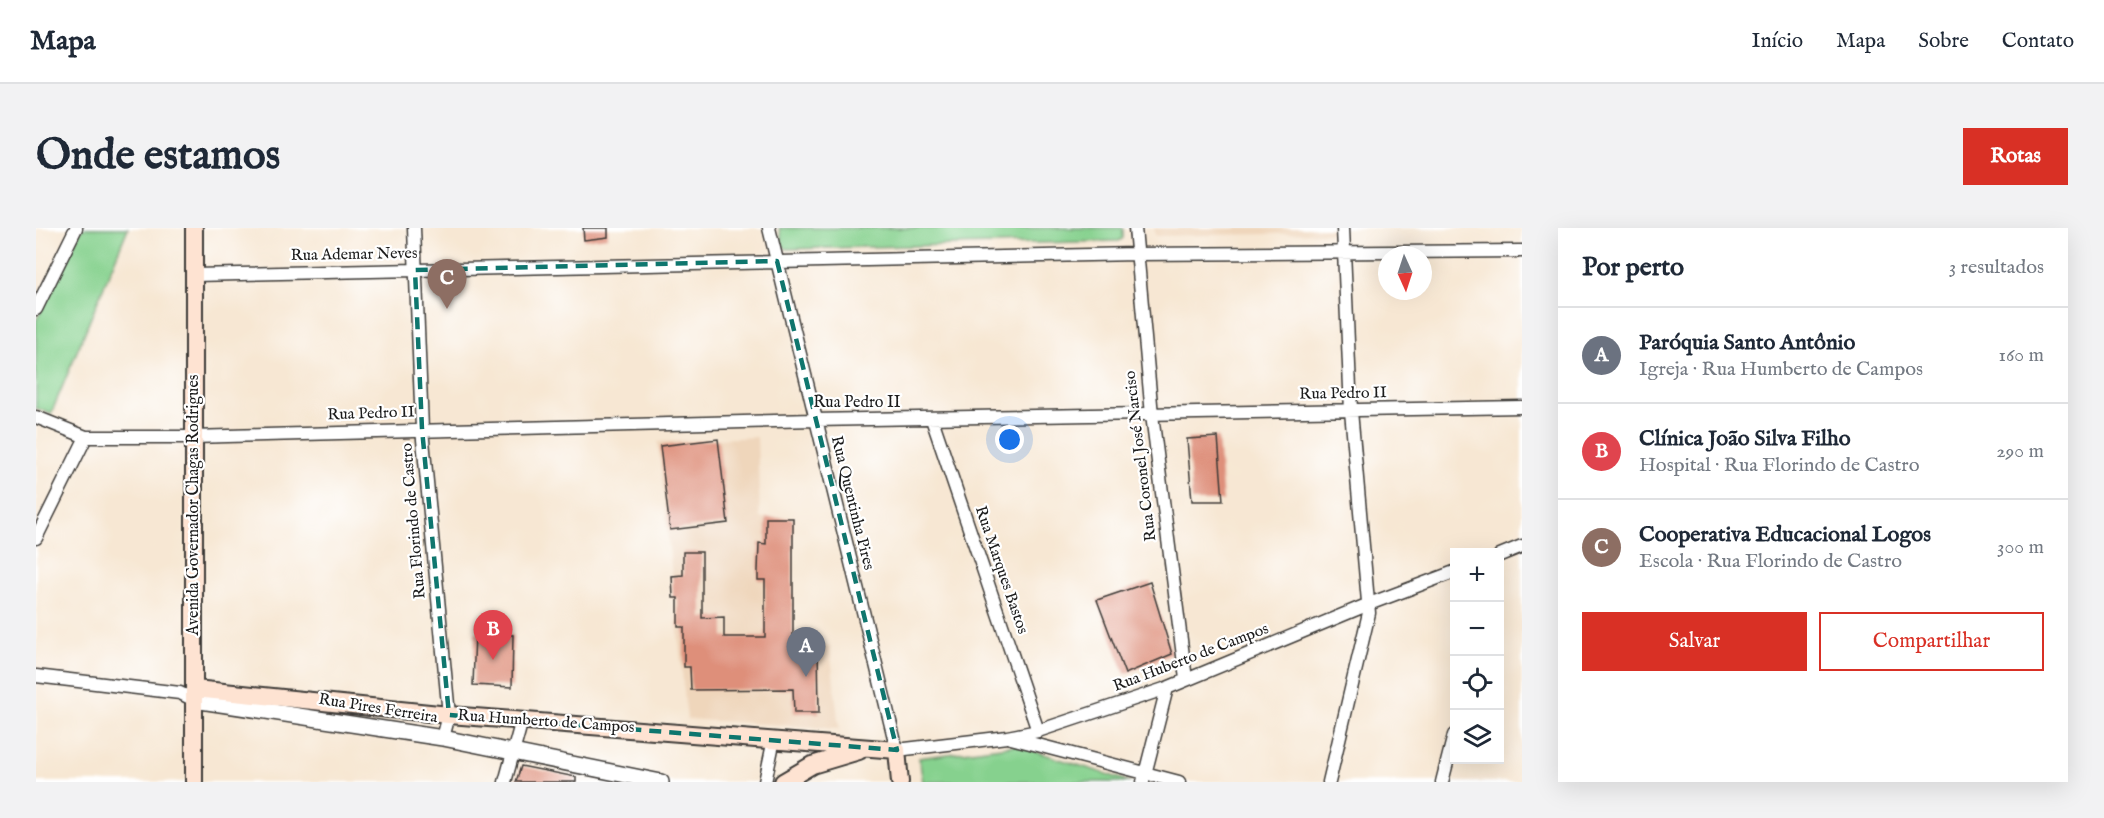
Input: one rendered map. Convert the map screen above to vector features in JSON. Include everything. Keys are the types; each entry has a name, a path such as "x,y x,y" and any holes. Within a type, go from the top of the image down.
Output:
{"main road":[{"name":"Avenida Governador Chagas Rodrigues","path":"194,228 190,694 194,782"},
{"name":"Rua Humberto de Campos","path":"190,694 897,750"},
{"path":"783,782 812,765 870,748"},
{"path":"897,750 900,782"}],"street":[{"path":"36,309 76,228"},
{"name":"Rua Florindo de Castro","path":"414,228 423,429 448,715 443,738"},
{"name":"Rua Quentinha Pires","path":"768,228 897,750"},
{"name":"Rua Coronel José Narciso","path":"1135,228 1152,415 1186,679"},
{"path":"1329,782 1369,604 1351,411 1343,228"},
{"name":"Rua Ademar Neves","path":"194,274 1136,254 1522,251"},
{"name":"Rua Pedro II","path":"86,437 193,437 814,420 1522,407"},
{"path":"36,417 86,437 36,538"},
{"name":"Rua Marques Bastos","path":"932,419 1038,731"},
{"path":"1504,553 1522,546"},
{"name":"Rua Huberto de Campos","path":"897,750 1007,737 1038,731 1167,688 1369,604 1450,574"},
{"path":"36,676 190,694"},
{"path":"1145,777 1167,688"},
{"name":"Rua Pires Ferreira","path":"190,694 443,738 661,782"},
{"path":"505,782 522,720"},
{"path":"1007,737 1145,777 1179,782"},
{"path":"765,782 774,739"},
{"path":"1442,782 1450,753"}],"highlighted area":[{"path":"777,261 897,750 449,715 422,429 415,270"}],"shaded area":[{"path":"1154,228 1332,228 1332,233 1155,236"},
{"path":"757,437 760,518 793,518 793,646 830,646 839,729 687,719 658,442"}],"green space":[{"path":"82,228 128,228 51,414 36,408 36,321"},
{"path":"779,228 1123,228 1123,238 1119,241 787,249 783,246"},
{"path":"1016,745 1131,782 923,782 919,758"}],"building":[{"path":"583,228 608,228 608,237 584,240"},
{"path":"1218,437 1223,501 1192,501 1187,439"},
{"path":"718,439 728,523 670,530 660,446"},
{"path":"766,518 793,518 793,647 818,646 819,713 794,713 793,689 691,690 690,667 684,667 684,627 678,627 678,598 673,598 672,576 683,575 683,552 702,552 702,618 724,617 724,637 765,637 765,580 758,580 758,571 759,543 766,544"},
{"path":"1150,582 1172,654 1125,674 1097,600"},
{"path":"475,633 513,635 512,687 473,685"},
{"path":"521,766 576,777 576,782 516,782"}],"place":[{"name":"Cooperativa Educacional Logos","path":"447,309"},
{"name":"Clínica João Silva Filho","path":"493,660"},
{"name":"Paróquia Santo Antônio","path":"806,677"}]}
